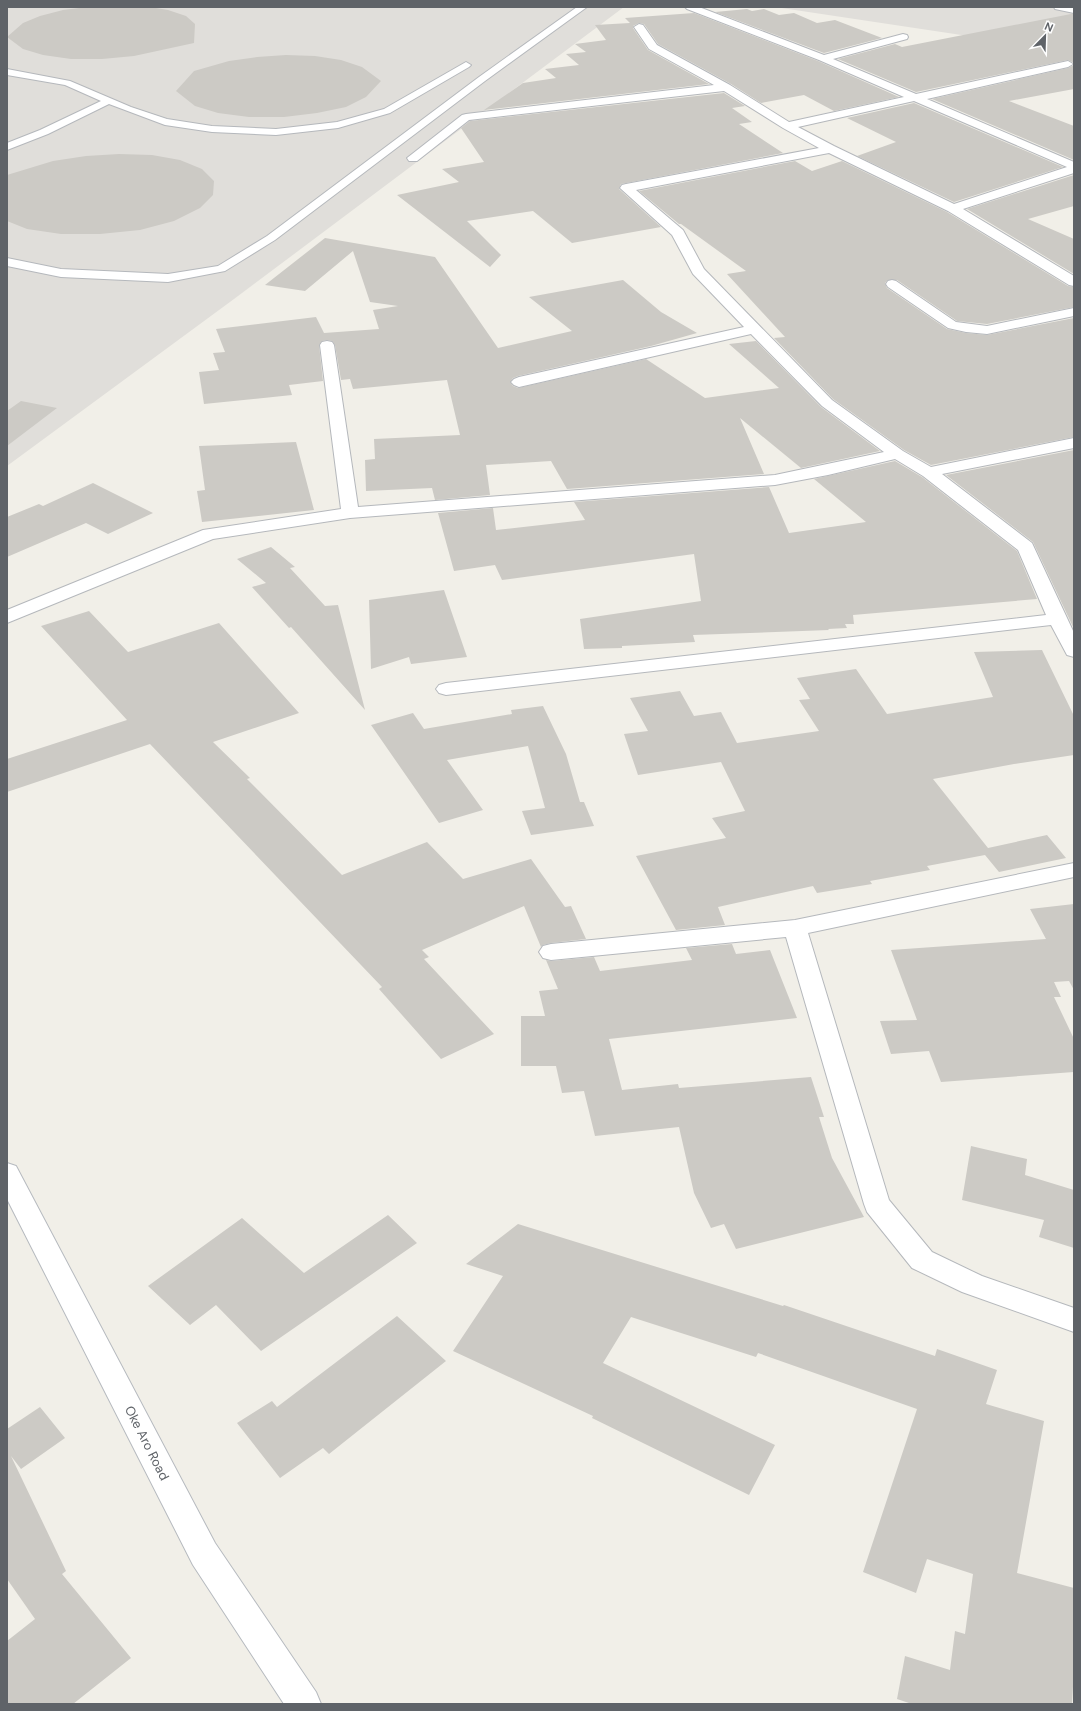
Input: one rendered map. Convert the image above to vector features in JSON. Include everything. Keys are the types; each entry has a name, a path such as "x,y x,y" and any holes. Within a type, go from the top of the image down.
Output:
{"street":[{"path":"690,7 823,58 1074,167"},
{"path":"639,27 653,47 726,87 787,126 830,149 953,208 1074,282"},
{"path":"823,58 903,37"},
{"path":"787,126 1068,64"},
{"path":"413,158 466,117 726,87"},
{"path":"830,149 626,188 678,233 698,271 827,403 897,454 929,472 1026,547 1057,619 1074,651"},
{"path":"953,208 1074,167"},
{"path":"519,382 754,329"},
{"path":"326,344 350,513"},
{"path":"929,472 1074,443"},
{"path":"7,617 208,534 350,513 775,480 828,470 897,454"},
{"path":"446,689 1057,619"},
{"path":"551,952 795,928 1074,870"},
{"path":"795,928 876,1204 922,1260 972,1284 1074,1320"},
{"name":"Oke Aro Road","path":"7,1173 204,1554 304,1704"}],"lane":[{"path":"7,262 61,273 168,278 221,269 271,238 482,79 583,7"},
{"path":"1058,7 1074,10"},
{"path":"7,72 67,83 165,122 212,129 276,132 338,125 387,111 466,65"},
{"path":"7,147 44,132 108,100"},
{"path":"892,284 952,325 966,328 987,330 1074,312"}],"shaded area":[{"path":"7,7 624,7 234,299 7,466"},
{"path":"775,7 1074,7 1074,52"}],"building":[{"path":"87,7 150,7 168,10 186,16 195,24 194,43 134,56 102,59 71,59 43,55 23,49 7,37 23,23 40,16 63,10"},
{"path":"747,9 752,11 764,9 779,15 794,13 817,23 835,20 882,38 824,53 715,12"},
{"path":"694,13 818,61 899,97 834,111 804,95 761,103 731,84 658,44 644,24 639,23 633,26 633,28 648,50 709,84 484,110 523,83 556,78 545,69 579,65 566,54 586,52 575,44 606,40 595,25 630,23 625,18"},
{"path":"1074,14 1074,63 1068,60 916,92 838,59 895,44 902,47"},
{"path":"286,55 315,56 341,60 362,67 381,81 366,97 346,107 317,113 284,117 249,117 218,113 195,106 176,91 194,71 229,61"},
{"path":"1074,65 1074,89 1009,101 1074,126 1074,160 932,99 1068,68"},
{"path":"724,93 745,106 732,108 752,122 739,124 783,153 621,184 619,189 661,227 572,243 533,211 467,221 501,255 490,267 397,195 459,182 442,169 484,162 461,128 470,121"},
{"path":"914,103 1063,167 954,202 857,156 896,142 847,118"},
{"path":"119,154 152,155 180,160 202,169 214,181 213,195 200,208 174,221 140,230 100,234 61,234 27,229 7,221 7,175 53,161 86,156"},
{"path":"795,161 812,171 842,161 947,212 1068,286 1074,287 1074,307 987,324 957,321 897,280 888,280 885,283 887,288 947,329 966,333 987,335 1074,318 1074,437 931,465 904,450 833,399 774,338 785,337 727,274 746,271 679,224 639,191"},
{"path":"1074,175 1074,206 1028,219 1074,239 1074,274 967,209"},
{"path":"325,238 435,257 498,348 572,331 529,297 623,280 661,312 697,333 651,346 518,376 513,378 510,382 513,386 518,388 646,359 705,398 779,388 729,344 756,341 821,407 880,451 801,468 740,418 764,474 567,489 551,461 486,465 490,495 435,500 432,488 366,491 365,460 375,459 374,439 460,435 447,380 353,389 350,379 341,380 335,345 332,341 327,340 322,341 319,345 323,381 289,385 292,395 204,404 199,372 219,370 213,353 225,352 216,329 316,317 324,333 379,329 373,310 398,306 370,302 353,251 305,291 265,285"},
{"path":"21,401 57,408 7,446 7,411"},
{"path":"296,442 314,510 202,522 197,491 205,490 199,446"},
{"path":"1074,450 1074,629 1033,542 946,475"},
{"path":"895,461 922,477 1017,551 1037,599 853,615 854,624 845,624 847,628 828,629 829,630 693,635 695,642 622,646 622,648 584,649 580,619 701,601 694,554 502,580 495,565 454,571 438,513 493,508 496,530 585,520 574,502 769,487 789,533 866,522 814,479"},
{"path":"93,483 153,513 108,534 86,523 7,557 7,517 39,504 43,506"},
{"path":"271,547 295,567 290,568 325,606 338,605 365,710 291,627 289,628 252,587 266,583 237,559"},
{"path":"444,590 467,657 411,664 409,657 371,669 369,600"},
{"path":"89,611 128,652 219,623 299,713 213,742 250,778 247,779 342,875 427,842 463,879 531,859 565,907 571,906 586,939 551,943 541,947 524,906 422,950 429,957 424,959 494,1034 441,1059 379,989 382,987 150,744 7,792 7,759 127,720 41,626"},
{"path":"1042,650 1074,716 1074,755 933,779 988,848 1047,835 1066,858 999,872 985,855 927,866 930,870 870,881 872,884 817,893 813,886 718,907 725,925 676,930 636,856 726,838 712,818 745,811 721,762 638,775 624,734 648,731 630,698 680,691 694,716 721,712 737,743 819,731 799,700 810,699 797,678 856,669 887,714 993,697 974,652"},
{"path":"543,706 566,754 580,802 584,802 594,826 531,835 522,811 545,808 528,746 447,760 483,810 439,823 371,725 413,713 424,729 512,714 511,710"},
{"path":"1074,904 1074,990 1069,981 1054,982 1061,997 1054,997 1074,1039 1074,1072 941,1082 929,1051 891,1054 880,1021 917,1020 891,950 1046,939 1030,909"},
{"path":"732,944 736,954 770,950 797,1018 609,1039 622,1090 678,1084 679,1088 811,1077 824,1117 819,1117 832,1158 864,1217 736,1249 724,1224 711,1228 694,1193 679,1127 595,1136 584,1091 562,1093 556,1066 521,1066 521,1016 545,1016 539,991 558,989 546,960 551,961 594,957 600,971 692,960 686,948"},
{"path":"971,1146 1027,1159 1025,1175 1074,1190 1074,1248 1039,1237 1044,1220 962,1200"},
{"path":"388,1215 417,1243 261,1351 216,1305 190,1325 148,1286 242,1218 304,1273"},
{"path":"518,1224 783,1306 784,1305 935,1356 937,1349 997,1370 986,1404 1044,1421 1017,1573 1074,1588 1074,1669 1072,1704 912,1704 897,1699 905,1656 950,1670 955,1631 965,1634 973,1574 927,1559 916,1593 863,1572 917,1409 758,1353 756,1357 631,1317 603,1363 775,1445 749,1495 592,1418 593,1416 453,1351 503,1276 466,1264"},
{"path":"397,1316 446,1361 329,1454 323,1448 280,1478 237,1423 272,1401 277,1407"},
{"path":"40,1407 65,1438 21,1469 11,1456 66,1571 62,1574 131,1658 73,1704 7,1704 7,1641 35,1619 7,1579 7,1429"}]}
